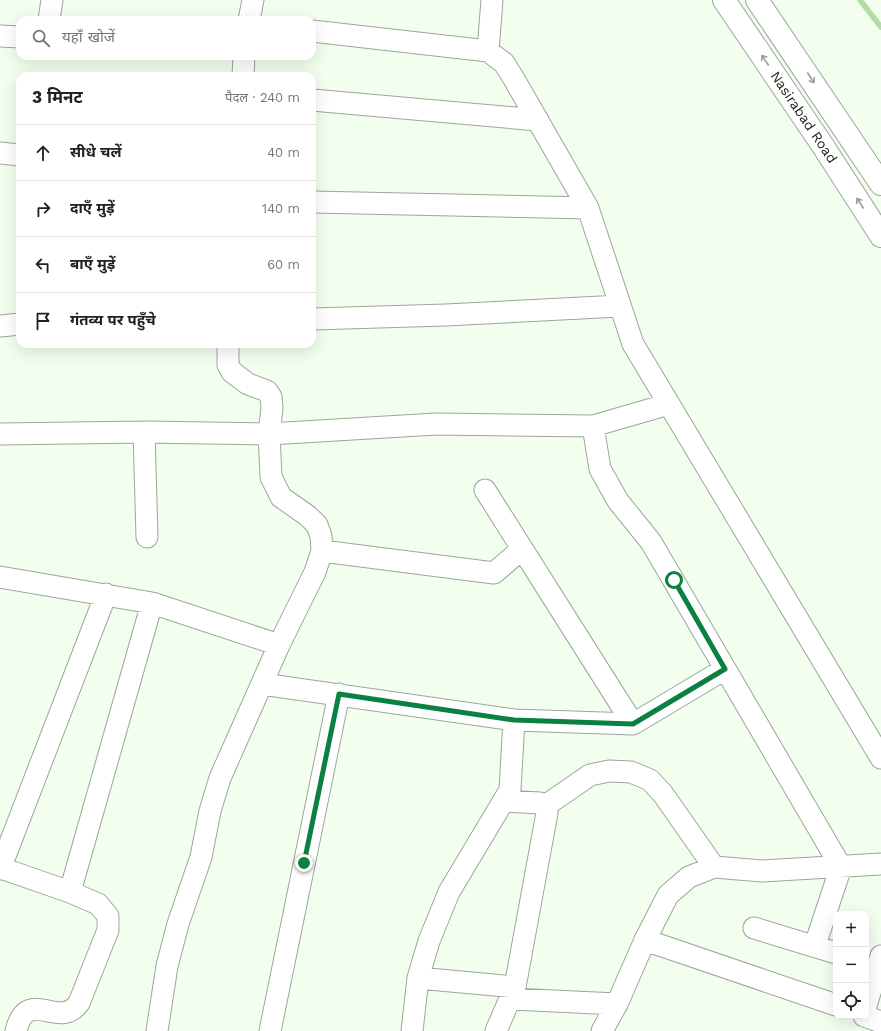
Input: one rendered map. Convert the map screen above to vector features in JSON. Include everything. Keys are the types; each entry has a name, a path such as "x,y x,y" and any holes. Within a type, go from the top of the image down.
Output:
{"highway":[{"name":"Nasirabad Road","path":"724,0 824,146 881,236"},
{"name":"Nasirabad Road","path":"757,0 881,184"}],"street":[{"path":"50,16 52,0"},
{"path":"250,16 253,0"},
{"path":"488,51 492,0"},
{"path":"316,31 488,51 504,63 588,208 633,344 881,758"},
{"path":"0,36 16,37"},
{"path":"243,72 244,60"},
{"path":"316,100 538,120"},
{"path":"0,153 16,155"},
{"path":"316,202 588,208"},
{"path":"316,318 446,315 620,306"},
{"path":"0,326 16,324"},
{"path":"157,1031 167,966 178,924 201,857 210,811 220,778 279,645 315,572 322,551 321,536 317,525 308,516 281,497 271,477 269,434 272,408 271,397 267,391 248,384 232,372 228,365 228,348"},
{"path":"0,434 144,432 269,434 436,424 593,426 669,404"},
{"path":"593,426 600,469 618,501 651,542 841,867 815,945"},
{"path":"144,432 147,537"},
{"path":"484,490 633,724"},
{"path":"322,551 494,572 522,549"},
{"path":"0,577 152,603 279,645"},
{"path":"16,1031 19,1018 24,1013 32,1010 63,1015 75,1010 108,930 108,916 98,904 70,892 1,868 48,741 106,594"},
{"path":"70,892 152,603"},
{"path":"262,684 514,720 633,724 725,669"},
{"path":"270,1031 339,694"},
{"path":"412,1031 418,978 429,941 449,892 494,814 505,801 510,790 514,720"},
{"path":"546,806 590,775 608,771 630,772 650,780 658,789 714,868"},
{"path":"505,801 540,803 546,806"},
{"path":"496,1031 513,993 547,813 546,806"},
{"path":"602,1031 617,1004 645,940 668,894 689,877 714,868 762,871 881,864"},
{"path":"754,928 833,951"},
{"path":"645,940 833,1004"},
{"path":"869,994 877,963"},
{"path":"418,978 513,993 617,1004"},
{"path":"869,1018 881,1022"},
{"path":"858,1031 863,1019"}],"waterway":[{"path":"860,0 881,27"}],"route":[{"path":"304,863 339,694 514,720 633,724 725,669 674,580"}]}
